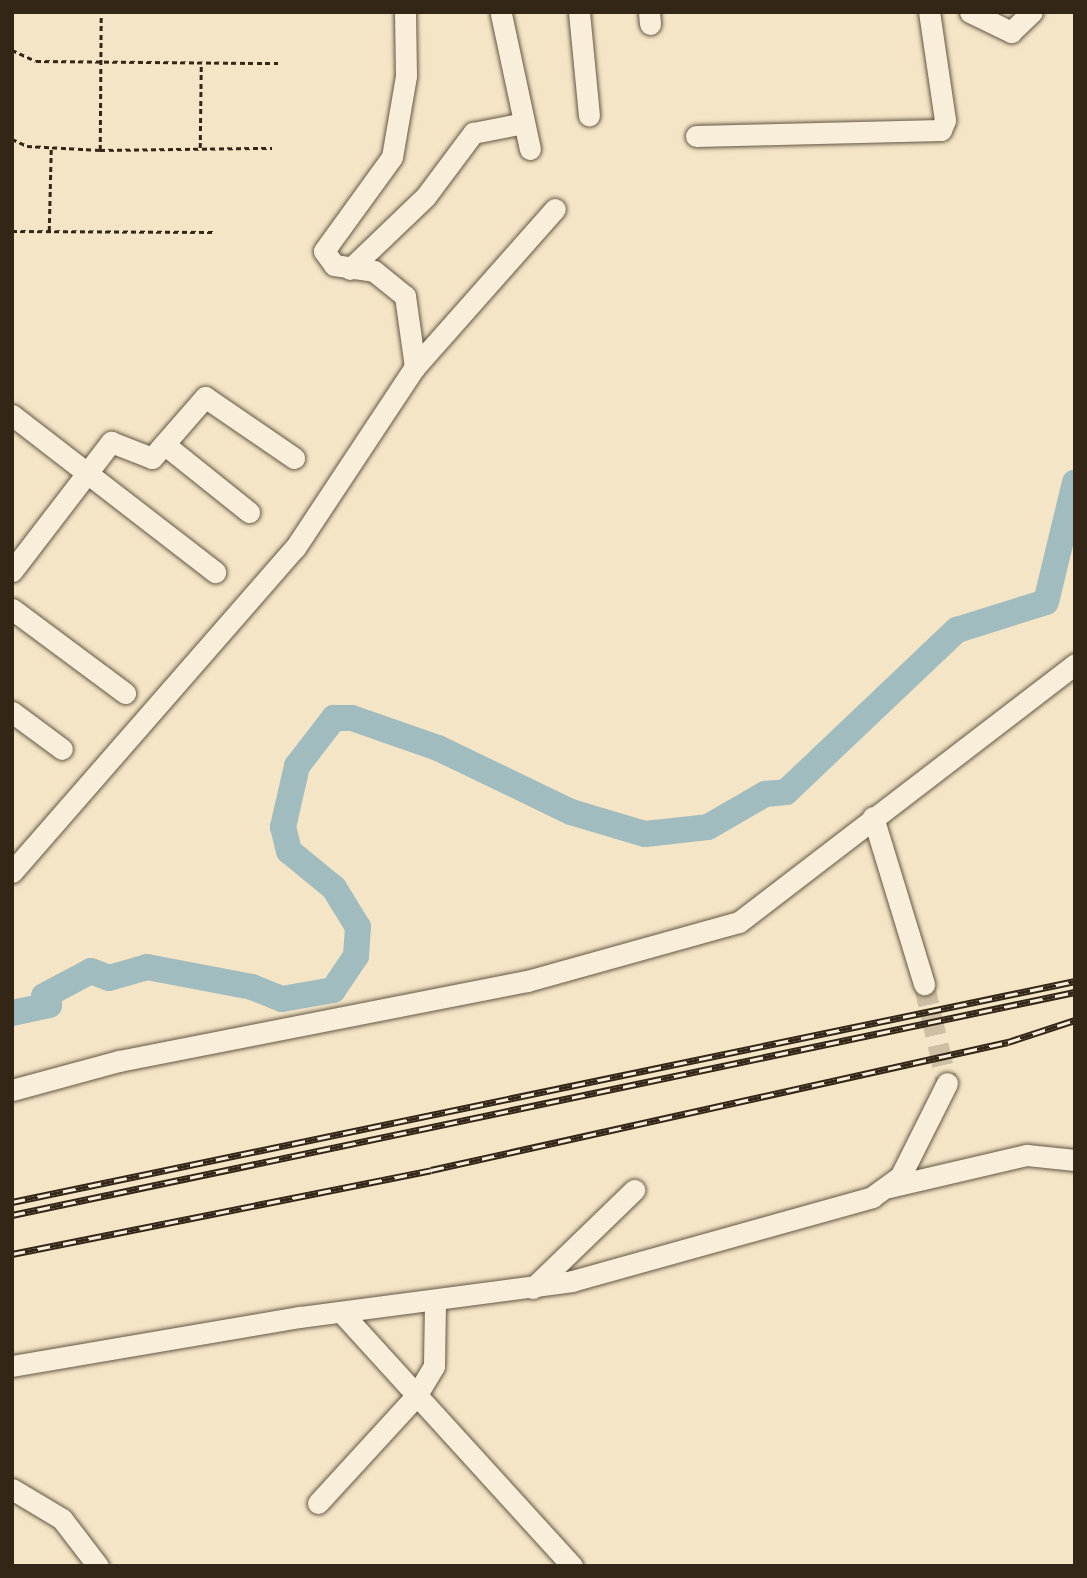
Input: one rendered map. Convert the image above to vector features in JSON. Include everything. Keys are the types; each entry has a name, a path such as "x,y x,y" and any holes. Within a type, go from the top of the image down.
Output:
{"street":[{"path":"405,12 406,76 392,158 326,241 328,258 350,269 374,271 408,300 415,367"},
{"path":"579,12 589,116"},
{"path":"696,136 941,130 945,120 929,12"},
{"path":"970,12 1011,32 1032,12"},
{"path":"506,13 530,149"},
{"path":"350,269 426,196 473,133 524,122"},
{"path":"12,872 295,548 415,367 555,209"},
{"path":"12,571 113,440 149,458 164,444 200,399 210,397 294,458"},
{"path":"12,415 215,572"},
{"path":"164,444 249,513"},
{"path":"12,609 125,693"},
{"path":"12,1090 120,1061 654,950 739,922 1075,664"},
{"path":"12,712 62,749"},
{"path":"873,817 924,984"},
{"path":"889,1187 947,1083"},
{"path":"12,1366 342,1313 435,1303 533,1287 688,1251 889,1187 1027,1155 1075,1160"},
{"path":"533,1287 634,1190"},
{"path":"318,1503 416,1396 434,1366 435,1303"},
{"path":"342,1313 572,1566"},
{"path":"12,1489 62,1519 98,1566"}],"path":[{"path":"100,150 101,12"},
{"path":"12,50 36,61 278,63"},
{"path":"200,148 201,63"},
{"path":"12,139 51,147 100,150 272,148"},
{"path":"50,231 51,147"},
{"path":"12,231 213,232"}],"waterway":[{"path":"12,1013 49,1005 44,996 91,971 109,978 147,967 252,987 282,999 333,990 356,956 358,927 334,888 289,851 283,827 297,766 334,718 352,718 438,748 571,812 645,834 708,827 765,794 786,792 957,630 1046,602 1075,482"}],"tunnel":[{"path":"924,984 947,1083"}],"railway":[{"path":"12,1202 1075,981"},
{"path":"12,1215 1075,992"},
{"path":"12,1254 431,1170 1008,1042 1075,1020"}]}
